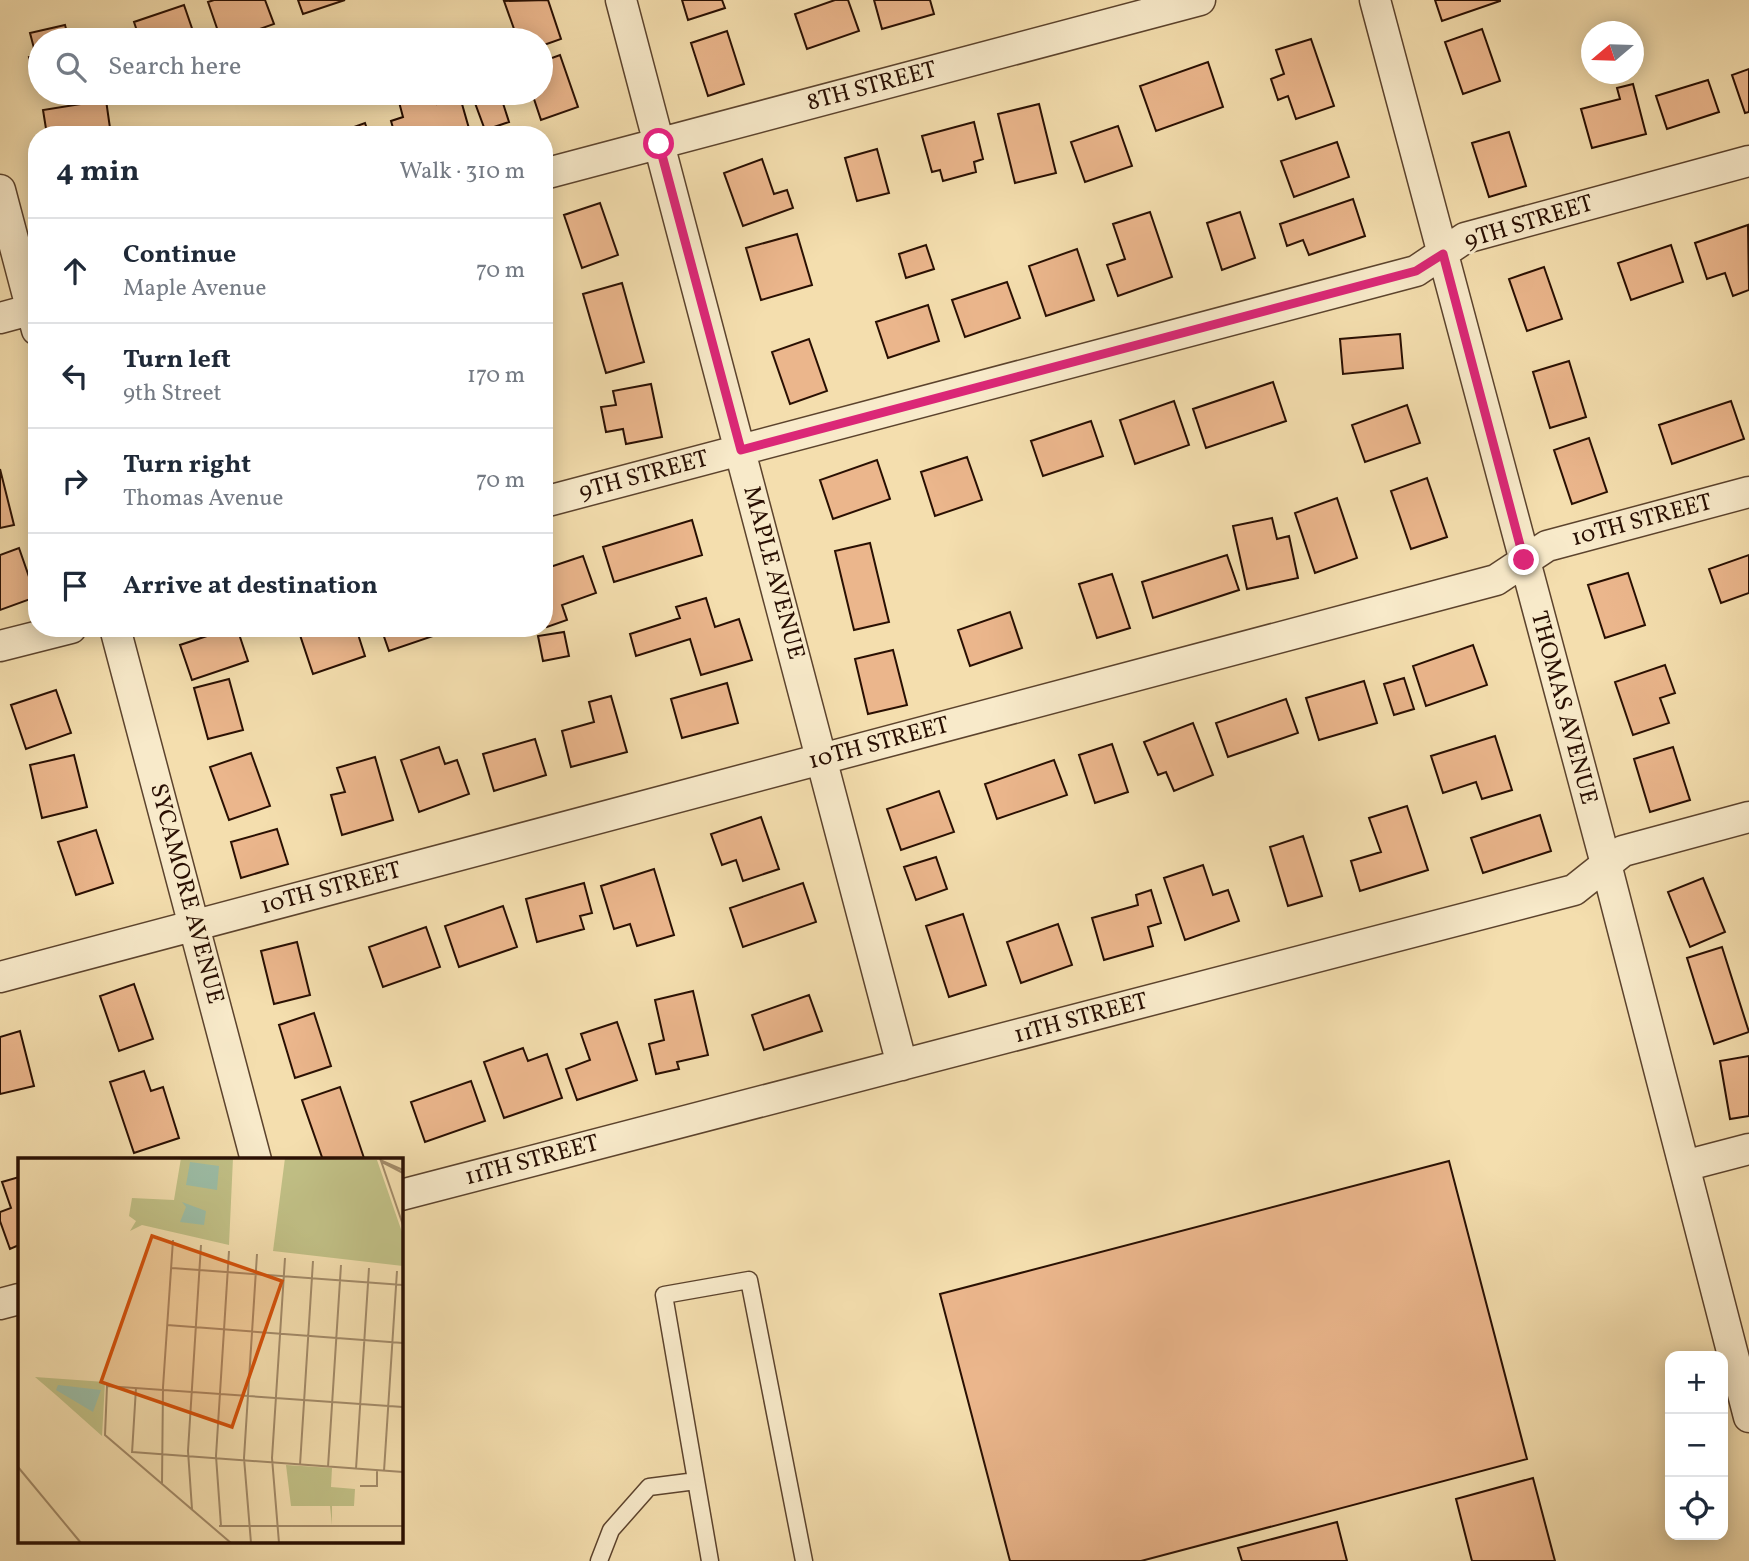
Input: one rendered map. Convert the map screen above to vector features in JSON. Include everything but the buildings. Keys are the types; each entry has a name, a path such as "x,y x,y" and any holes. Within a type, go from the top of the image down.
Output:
{"street":[{"name":"MAPLE AVENUE","path":"621,0 902,1065"},
{"name":"8TH STREET","path":"553,172 1200,0"},
{"name":"THOMAS AVENUE","path":"1375,0 1606,864 1749,1417"},
{"name":"9TH STREET","path":"553,500 1416,271 1465,238 1749,161"},
{"path":"0,190 28,291"},
{"path":"0,318 28,316"},
{"name":"10TH STREET","path":"0,977 1496,580 1547,545 1749,492"},
{"path":"0,646 36,637"},
{"name":"SYCAMORE AVENUE","path":"117,637 255,1158"},
{"name":"11TH STREET","path":"402,1195 1574,890 1627,849 1749,817"},
{"path":"1684,1166 1749,1149"},
{"path":"0,1304 18,1299"}],"lane":[{"path":"710,1561 664,1295 750,1280 804,1561"},
{"path":"599,1561 611,1530 649,1487 696,1481"}],"route":[{"path":"659,144 741,450 1416,271 1443,254 1524,560"}]}
